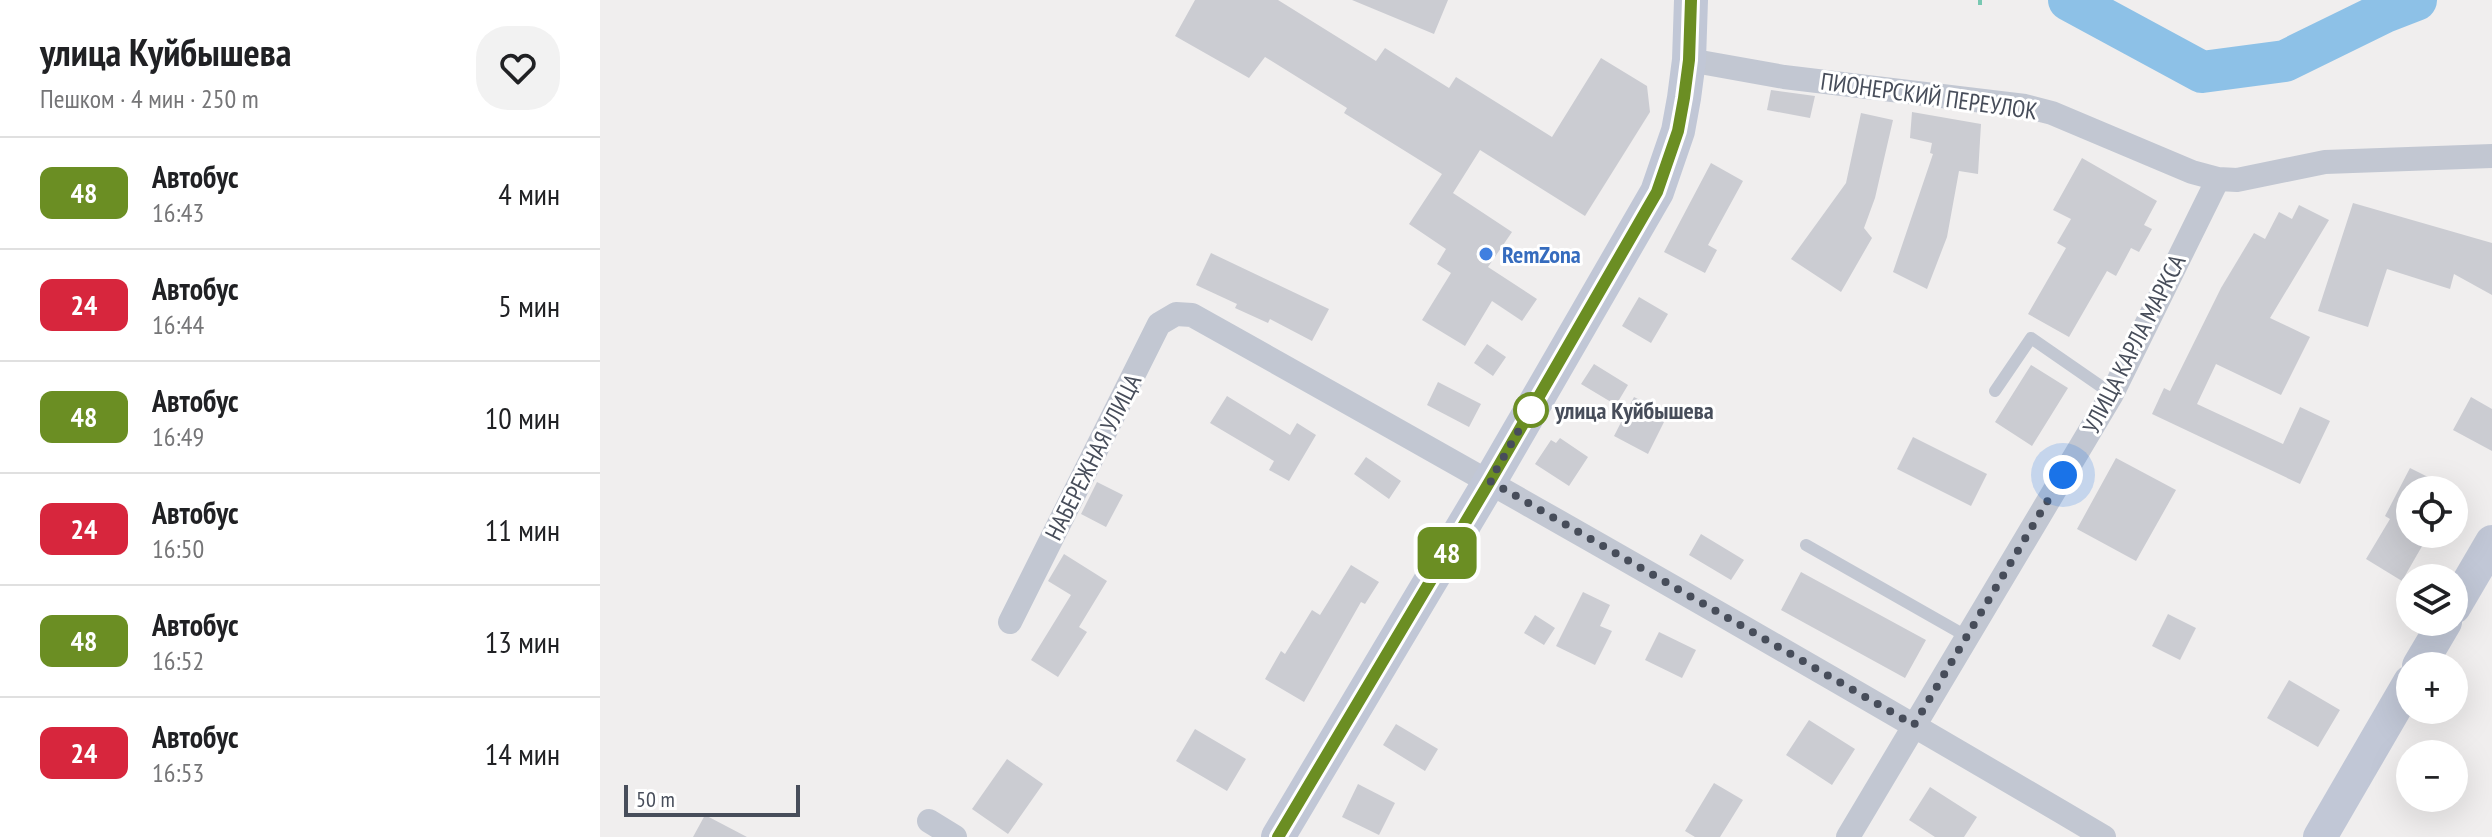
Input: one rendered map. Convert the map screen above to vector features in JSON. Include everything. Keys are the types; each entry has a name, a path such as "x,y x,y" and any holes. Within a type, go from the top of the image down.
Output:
{"main road":[{"path":"1278,837 1490,481 1657,192 1678,131 1689,60 1691,0"},
{"path":"2468,583 2492,542"},
{"path":"2320,837 2396,706"}],"street":[{"name":"ПИОНЕРСКИЙ ПЕРЕУЛОК","path":"1689,60 1784,77 2025,106 2052,113 2192,172 2218,179 2237,180 2325,162 2492,156"},
{"name":"УЛИЦА КАРЛА МАРКСА","path":"1848,837 2112,394 2218,179"},
{"name":"НАБЕРЕЖНАЯ УЛИЦА","path":"1010,622 1159,324 1176,314 1192,315 1490,481"},
{"path":"1490,481 2104,837"},
{"path":"929,821 955,837"}],"lane":[{"path":"1995,391 2031,338 2112,394"},
{"path":"1806,545 1966,636"}],"building":[{"path":"1195,0 1278,0 1376,61 1385,48 1449,88 1456,77 1552,137 1601,58 1647,86 1650,112 1585,216 1480,150 1453,193 1512,232 1488,267 1537,299 1522,321 1492,301 1465,346 1422,320 1451,273 1437,264 1446,249 1409,224 1442,174 1344,113 1347,108 1265,57 1249,78 1175,36"},
{"path":"1352,0 1448,0 1434,34"},
{"path":"1771,90 1815,96 1810,118 1767,110"},
{"path":"1912,112 1981,124 1978,174 1959,171 1947,237 1927,289 1893,272 1933,154 1930,153 1932,143 1910,138"},
{"path":"1861,113 1893,120 1875,198 1864,228 1872,238 1841,292 1791,259 1846,183"},
{"path":"2082,158 2157,201 2144,225 2152,229 2139,252 2131,248 2116,276 2107,271 2069,337 2028,314 2066,248 2057,243 2071,219 2053,210"},
{"path":"1711,163 1743,181 1708,245 1717,250 1705,273 1664,252"},
{"path":"2353,203 2492,243 2492,295 2454,274 2450,289 2387,269 2368,327 2318,311"},
{"path":"2299,205 2329,220 2270,318 2310,337 2281,395 2216,364 2197,404 2283,444 2300,407 2330,421 2300,484 2152,414 2164,388 2170,391 2221,288 2254,233 2265,239 2279,212 2292,219"},
{"path":"1211,253 1329,309 1312,341 1270,319 1268,323 1235,308 1237,304 1196,285"},
{"path":"1639,297 1668,314 1651,343 1622,326"},
{"path":"1487,344 1506,357 1493,376 1474,363"},
{"path":"1594,364 1628,385 1616,405 1581,384"},
{"path":"2031,365 2068,388 2032,446 1995,422"},
{"path":"1438,382 1481,404 1469,427 1427,405"},
{"path":"1227,396 1290,435 1297,423 1316,435 1289,481 1269,470 1274,461 1210,423"},
{"path":"1634,397 1668,414 1648,454 1614,436"},
{"path":"2471,397 2492,409 2492,451 2453,430"},
{"path":"1913,437 1987,474 1971,506 1897,469"},
{"path":"1560,438 1588,457 1569,486 1535,464 1551,440 1556,443"},
{"path":"1366,457 1401,481 1389,499 1354,474"},
{"path":"2116,458 2176,490 2136,561 2077,529"},
{"path":"2410,468 2426,476 2406,476"},
{"path":"1097,482 1123,495 1106,527 1081,514"},
{"path":"2396,495 2396,548 2421,548 2412,564 2396,564 2396,577 2366,559 2390,519 2385,516"},
{"path":"1701,534 1744,560 1731,580 1689,555"},
{"path":"1064,554 1107,581 1079,627 1087,632 1058,677 1031,660 1071,595 1048,581"},
{"path":"1351,565 1379,582 1365,604 1361,602 1304,702 1265,679 1281,651 1285,654 1312,610 1320,615"},
{"path":"1801,572 1926,640 1905,678 1781,610"},
{"path":"1583,592 1610,605 1600,626 1612,631 1595,665 1556,646"},
{"path":"2168,614 2196,628 2180,660 2152,646"},
{"path":"1535,615 1555,628 1544,645 1524,633"},
{"path":"1659,632 1696,650 1682,678 1645,660"},
{"path":"2289,680 2340,710 2318,747 2267,718"},
{"path":"1809,720 1855,749 1832,785 1786,755"},
{"path":"1396,724 1438,749 1425,771 1383,745"},
{"path":"1195,729 1246,759 1227,791 1176,761"},
{"path":"1007,759 1043,784 1008,834 972,809"},
{"path":"1714,783 1743,800 1720,837 1695,837 1685,831"},
{"path":"1358,784 1395,803 1379,835 1342,817"},
{"path":"1930,787 1977,817 1964,837 1935,837 1909,820"},
{"path":"705,815 747,837 693,837"}],"waterway":[{"path":"2069,0 2202,72 2285,61 2416,0"}],"bus line":[{"name":"48","path":"1278,837 1490,481 1657,192 1678,131 1684,98 1691,0"}],"place":[{"name":"RemZona","path":"1486,254"},
{"name":"улица Куйбышева","path":"1531,410"}],"route":[{"path":"1531,410 1535,402 1490,481 1914,725 2063,475"}]}
